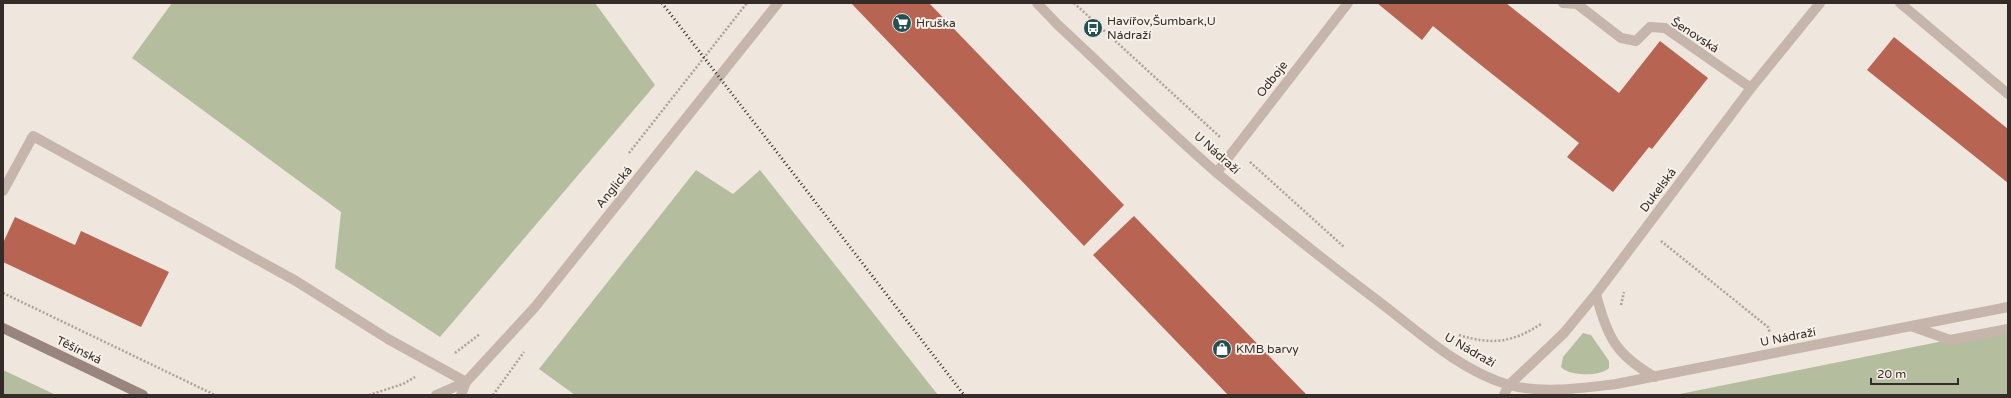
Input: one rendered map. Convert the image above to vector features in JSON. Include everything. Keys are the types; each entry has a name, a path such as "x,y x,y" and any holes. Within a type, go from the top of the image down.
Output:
{"main road":[{"name":"Těšínská","path":"3,328 143,395"}],"street":[{"name":"Anglická","path":"461,395 466,382 535,307 778,3"},
{"name":"U Nádraží","path":"1037,3 1058,25 1217,172 1340,273 1447,354 1477,371 1510,385 1542,389 1577,388 1655,377 2008,307"},
{"name":"Odboje","path":"1217,172 1348,3"},
{"name":"Šenovská","path":"1563,3 1577,4 1621,38 1636,41 1650,26 1664,28 1751,88"},
{"name":"Dukelská","path":"1504,395 1510,385 1564,333 1596,294 1751,88 1820,3"},
{"path":"1900,3 2008,94"},
{"path":"3,191 33,136 296,281 388,338 466,382"},
{"path":"1596,294 1609,336 1622,354 1637,366 1655,377"},
{"path":"1911,326 1950,340 2008,329"},
{"name":"Anglická","path":"436,395 466,382"}],"path":[{"path":"626,158 747,3"},
{"path":"1074,3 1211,130 1235,148 1349,252"},
{"path":"1645,228 1768,327 1771,335 1763,337"},
{"path":"1622,312 1621,306 1625,288"},
{"path":"3,293 215,395"},
{"path":"1452,332 1487,342 1504,341 1519,337 1545,322"},
{"path":"369,395 404,384 462,349 482,333"},
{"path":"493,395 518,362"}],"green space":[{"path":"172,3 595,3 655,85 440,337 335,268 341,212 132,58"},
{"path":"696,170 733,194 760,170 938,395 575,395 539,369"},
{"path":"2008,328 2008,395 1675,395"},
{"path":"1583,333 1591,335 1609,361 1609,368 1605,371 1592,374 1577,374 1561,367 1563,357"},
{"path":"3,370 56,395 3,395"}],"building":[{"path":"851,3 929,3 1124,205 1084,246"},
{"path":"1377,3 1506,3 1619,93 1660,41 1708,78 1652,149 1649,147 1613,192 1567,157 1579,143 1433,26 1422,40"},
{"path":"1894,37 2008,129 2008,183 1867,70"},
{"path":"1134,216 1307,395 1228,395 1093,255"},
{"path":"15,217 75,245 81,231 169,272 141,327 3,262 3,243"}],"railway":[{"path":"662,3 964,395"}],"place":[{"name":"Hruška","path":"902,23"},
{"name":"Havířov,Šumbark,U Nádraží","path":"1093,28"},
{"name":"KMB barvy","path":"1222,349"}]}
